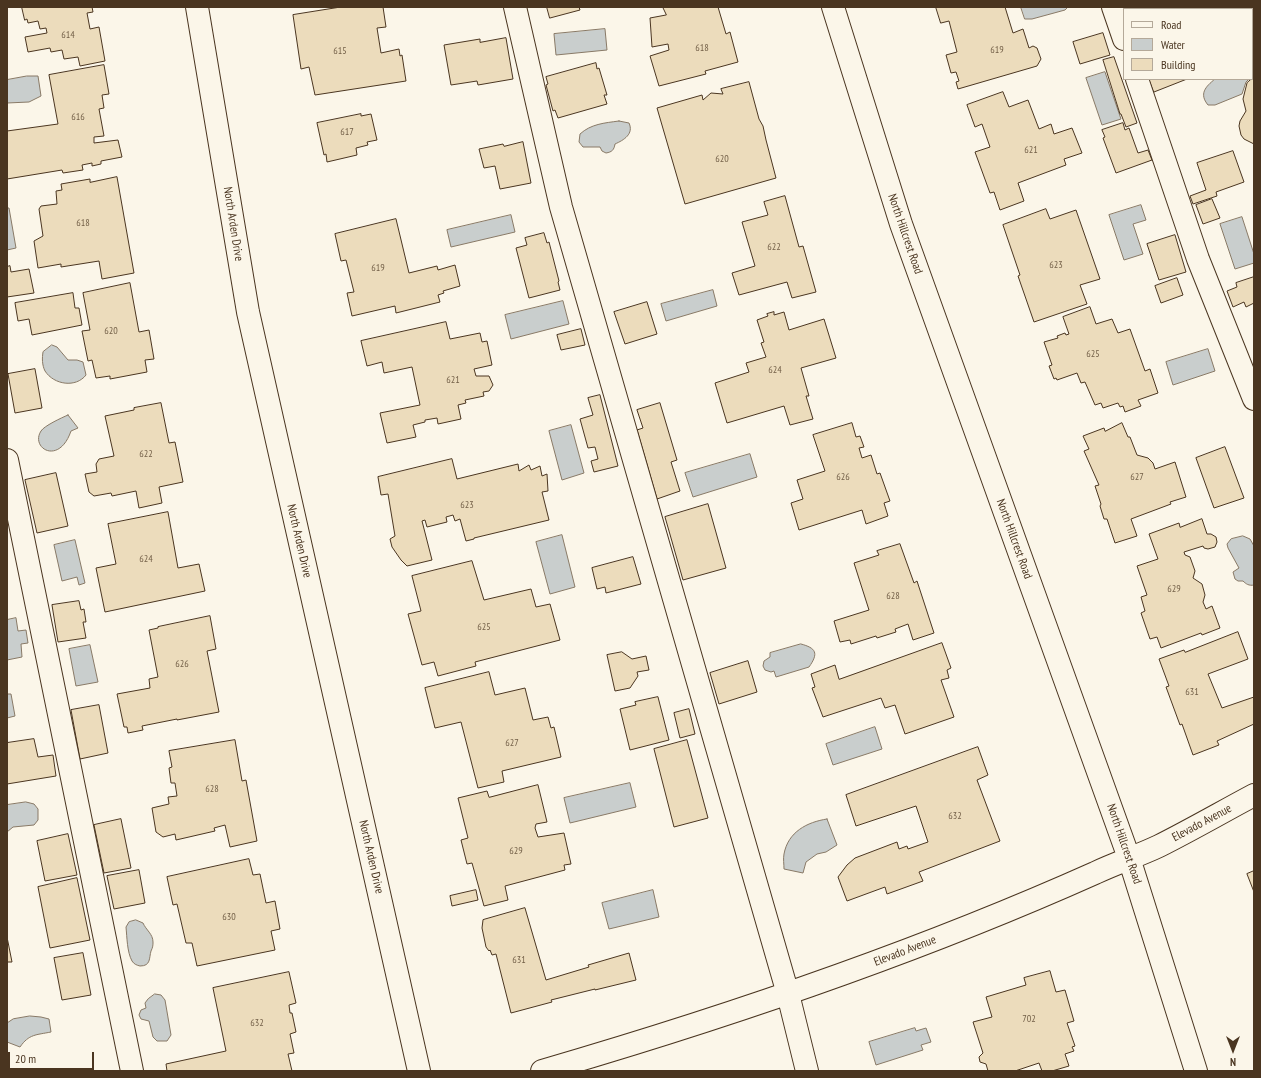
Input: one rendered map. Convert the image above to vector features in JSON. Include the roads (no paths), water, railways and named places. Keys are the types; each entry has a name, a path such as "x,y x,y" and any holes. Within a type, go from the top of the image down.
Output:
{"street":[{"name":"North Arden Drive","path":"197,7 248,312 419,1071"},
{"path":"515,7 561,207 788,994 807,1071"},
{"name":"North Hillcrest Road","path":"833,7 901,224 1129,858 1196,1071"},
{"path":"1113,7 1123,36"},
{"path":"1138,80 1198,259 1254,399"},
{"path":"7,460 132,1071"},
{"name":"Elevado Avenue","path":"542,1071 788,994 965,928 1158,846 1254,795"}],"water":[{"path":"1021,7 1068,7 1065,10 1032,19 1025,19"},
{"path":"605,29 607,50 556,55 554,34"},
{"path":"1105,72 1121,119 1102,125 1086,78"},
{"path":"27,76 38,76 41,96 29,102 7,103 7,80"},
{"path":"1214,80 1248,80 1242,94 1215,105 1208,105 1205,101 1204,91"},
{"path":"619,121 629,123 630,130 627,136 622,141 615,144 611,151 606,153 602,151 600,147 583,147 579,142 580,134 589,128 598,124"},
{"path":"1141,205 1146,220 1133,224 1143,254 1124,260 1109,215"},
{"path":"7,208 9,208 16,248 7,250"},
{"path":"511,215 515,232 451,247 447,230"},
{"path":"1242,217 1254,254 1254,263 1235,269 1220,224"},
{"path":"713,290 717,306 666,321 661,304"},
{"path":"563,301 569,324 511,339 505,315"},
{"path":"52,345 57,347 68,360 83,362 86,375 82,379 77,382 65,383 59,382 49,376 45,371 42,362 43,352"},
{"path":"1208,349 1215,371 1173,385 1166,362"},
{"path":"68,415 78,428 71,431 66,442 60,448 53,451 42,448 39,443 41,431 57,420"},
{"path":"571,425 584,473 562,480 549,431"},
{"path":"750,454 757,477 693,497 685,473"},
{"path":"562,535 575,587 550,594 536,542"},
{"path":"1243,536 1250,539 1254,546 1254,585 1243,581 1238,581 1235,579 1233,572 1239,568 1227,544 1231,539"},
{"path":"75,540 85,583 79,585 77,577 62,581 54,545"},
{"path":"16,618 18,631 26,630 28,643 21,644 22,657 7,660 7,620"},
{"path":"801,644 813,649 815,655 809,667 776,677 774,671 771,672 765,670 763,666 764,661 770,657 770,653"},
{"path":"90,645 98,682 76,686 69,649"},
{"path":"7,694 11,694 15,716 7,718"},
{"path":"875,727 882,749 833,765 826,744"},
{"path":"630,783 636,807 570,823 564,798"},
{"path":"26,802 34,804 38,809 38,820 34,825 13,827 7,832 7,805"},
{"path":"827,819 837,845 826,852 817,854 806,862 803,873 784,869 786,846 794,834 812,823"},
{"path":"653,890 659,917 609,929 602,903"},
{"path":"136,920 143,923 153,939 153,946 149,961 144,966 139,966 132,961 128,949 126,927 129,922"},
{"path":"155,994 161,995 165,1000 171,1035 167,1041 157,1041 153,1037 149,1021 141,1019 139,1015 141,1010 146,1008 145,1003 148,999"},
{"path":"30,1016 49,1019 51,1032 30,1037 20,1047 7,1042 7,1023 13,1019"},
{"path":"915,1028 916,1031 926,1028 931,1042 921,1045 923,1050 876,1065 869,1042"}]}
